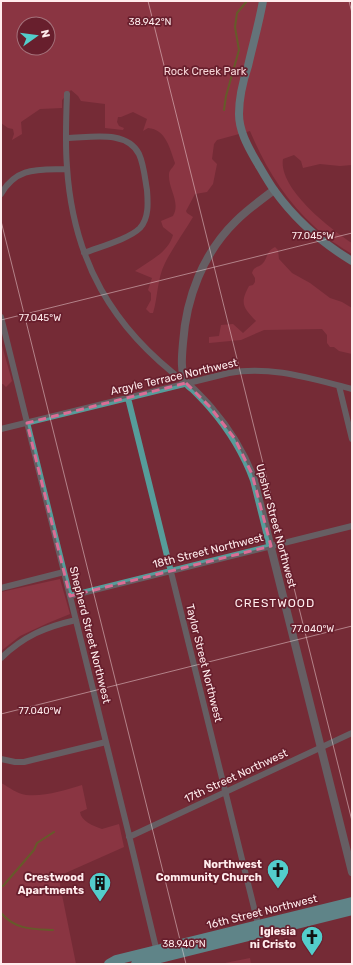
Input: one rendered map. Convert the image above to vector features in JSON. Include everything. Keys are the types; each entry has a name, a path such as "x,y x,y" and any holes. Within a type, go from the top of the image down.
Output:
{"main road":[{"path":"263,1 240,95 239,114 244,137 252,154 274,190 309,229 336,251 352,261"},
{"name":"16th Street Northwest","path":"109,964 116,960 158,955 259,929 352,902"},
{"name":"16th Street Northwest","path":"259,929 352,910"},
{"name":"16th Street Northwest","path":"136,964 158,955"}],"street":[{"name":"Upshur Street Northwest","path":"67,94 67,169 73,210 84,253 101,290 122,323 143,347 168,370 186,383 221,419 231,432 244,456 254,480 352,872"},
{"path":"66,138 109,137 126,142 132,146 138,154 144,175 148,206 143,224 137,231 129,236 84,253"},
{"path":"1,194 14,177 24,172 67,169"},
{"path":"186,383 182,371 185,325 190,300 201,272 214,248 232,225 252,206 274,190"},
{"name":"Shepherd Street Northwest","path":"1,317 128,827 129,837 158,955"},
{"name":"Argyle Terrace Northwest","path":"1,429 234,372 258,370 277,372 306,377 352,389"},
{"path":"339,386 352,439"},
{"name":"Taylor Street Northwest","path":"128,398 259,929"},
{"name":"18th Street Northwest","path":"70,596 352,526"},
{"path":"1,588 64,572"},
{"path":"1,658 15,646 36,632 55,625 76,620"},
{"name":"17th Street Northwest","path":"129,837 352,733"},
{"path":"1,759 15,762 29,761 106,742"}],"highlighted area":[{"path":"186,383 210,407 235,439 252,474 271,546 70,596 27,423"}],"green space":[{"name":"Rock Creek Park","path":"1,1 352,1 352,165 340,166 320,164 303,168 301,161 294,155 283,159 284,170 297,195 319,218 352,243 352,254 324,235 304,217 277,183 262,158 250,131 217,140 214,144 212,159 217,164 213,184 207,192 195,194 186,211 193,217 162,269 153,313 150,313 146,309 151,300 151,293 148,290 152,278 135,271 162,252 171,241 173,235 163,227 161,221 173,216 176,206 169,180 170,171 175,163 169,146 163,136 154,129 148,128 143,131 147,119 133,112 118,117 117,122 119,126 124,128 123,130 105,128 105,104 81,101 71,90 62,100 62,108 40,109 21,122 22,134 12,140 14,134 13,129 8,128 1,123"},
{"path":"275,247 278,250 279,259 292,273 310,283 330,298 342,302 352,308 352,354 339,351 334,347 330,347 327,343 327,335 322,329 264,330 241,340 209,343 209,337 219,336 221,325 233,324 243,333 256,321 248,313 244,305 244,297 249,286 253,285 255,282 255,278 252,273 255,268 263,263 270,251"},
{"path":"1,342 12,381 6,387 1,384"},
{"path":"60,579 70,614 20,636 1,651 1,592"},
{"path":"1,783 19,793 26,795 55,793 82,785 87,809 80,812 85,821 102,829 119,824 124,847 61,875 60,885 76,964 1,964"},
{"path":"250,958 251,964 225,964 225,963"}],"waterway":[{"path":"224,110 226,96 239,50 235,27 237,13 247,1"},
{"path":"1,886 3,886 34,850 37,843 54,832"},
{"path":"1,913 12,923 25,928 53,930"}],"place":[{"name":"Northwest Community Church","path":"278,890"},
{"name":"Crestwood Apartments","path":"100,902"},
{"name":"Iglesia ni Cristo","path":"312,956"}],"district":[{"name":"CRESTWOOD","path":"275,603"}]}
